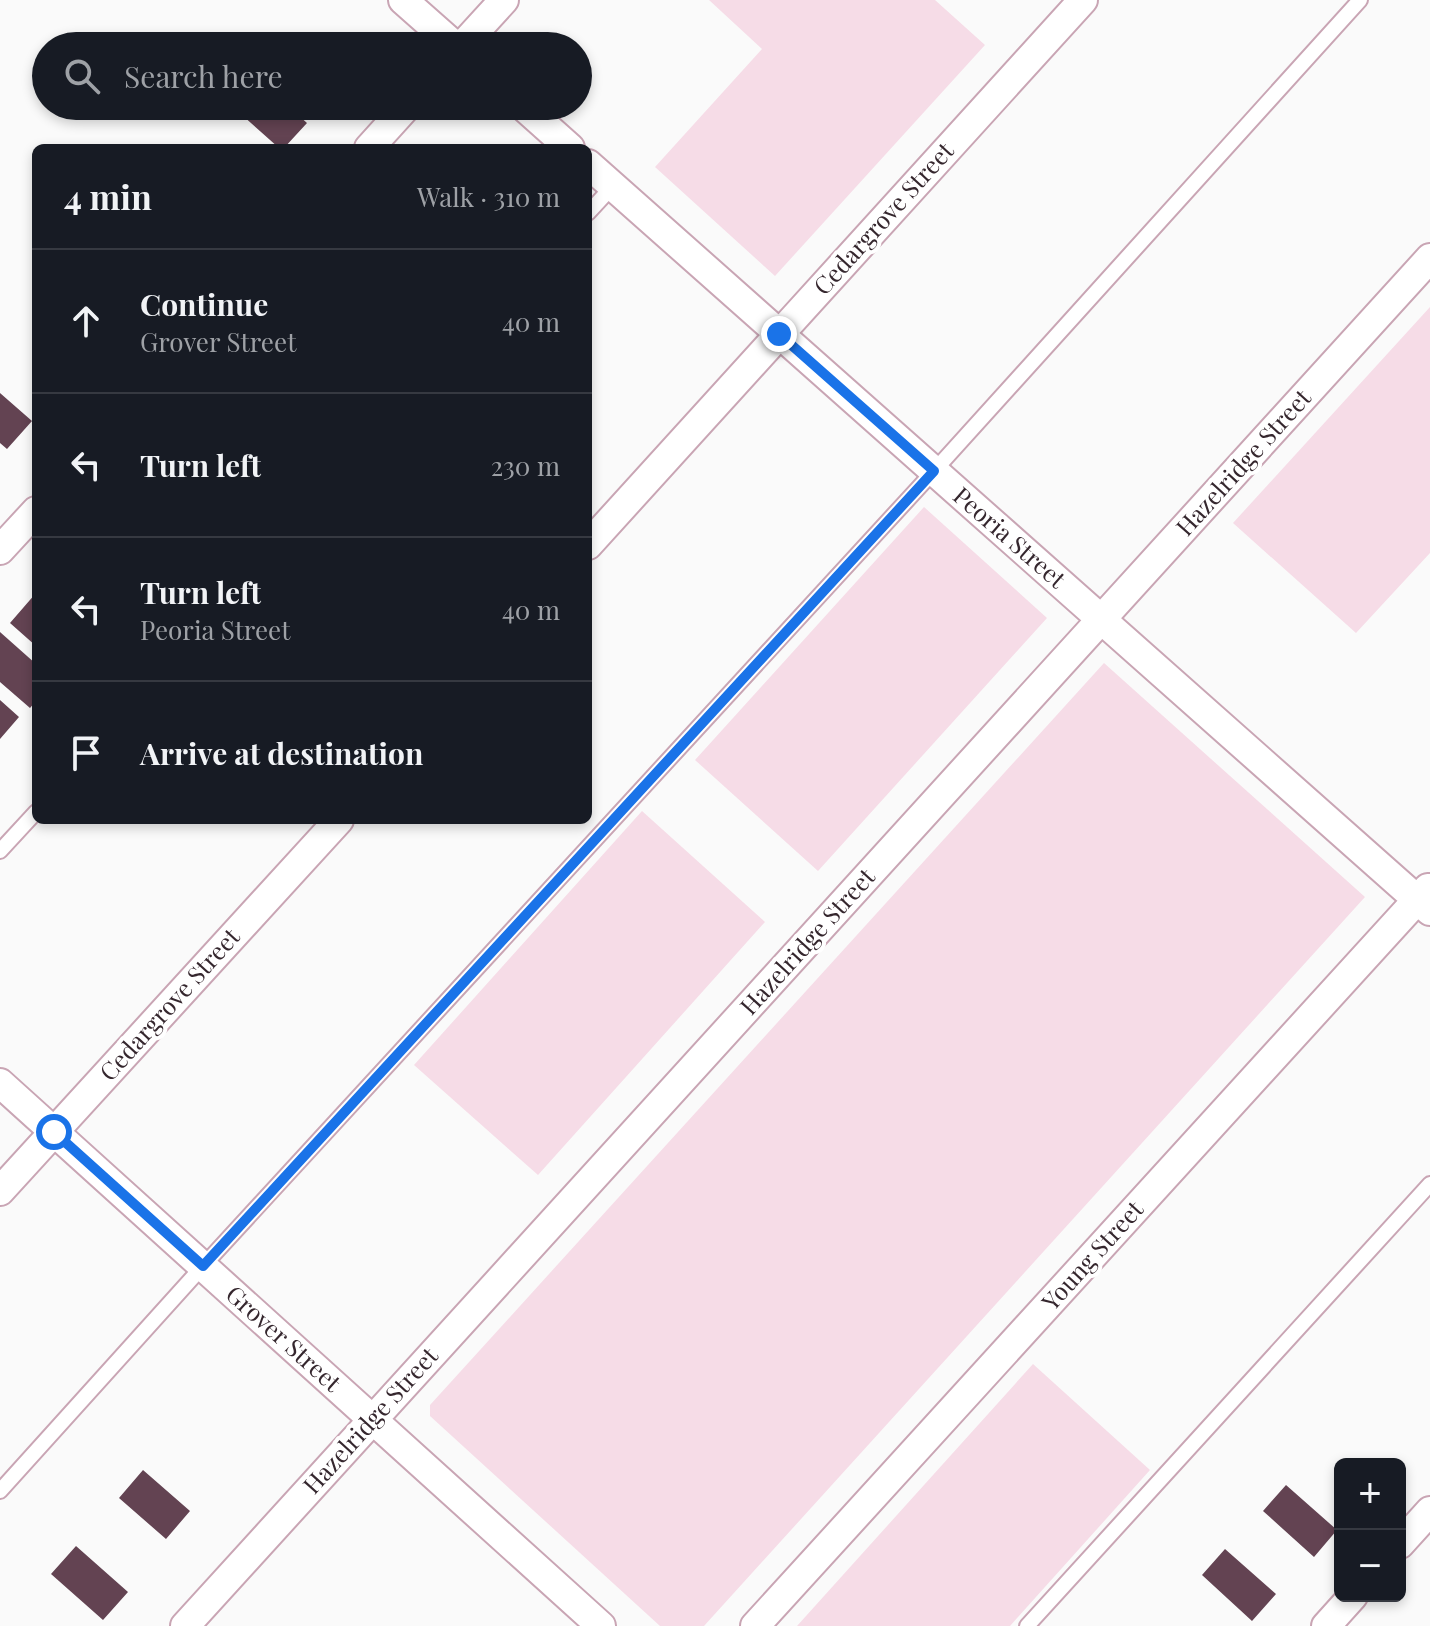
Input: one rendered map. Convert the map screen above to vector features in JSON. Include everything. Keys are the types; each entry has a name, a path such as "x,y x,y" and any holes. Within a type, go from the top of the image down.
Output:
{"street":[{"path":"403,0 439,32"},
{"path":"475,32 504,0"},
{"name":"Cedargrove Street","path":"592,541 1083,0"},
{"path":"373,144 394,120"},
{"path":"539,120 566,144"},
{"name":"Peoria Street","path":"592,168 1101,620 1426,899"},
{"name":"Hazelridge Street","path":"185,1626 1430,258"},
{"path":"0,550 32,515"},
{"name":"Cedargrove Street","path":"0,1191 335,824"},
{"name":"Young Street","path":"755,1626 1426,899"},
{"name":"Grover Street","path":"0,1083 601,1626"},
{"path":"1406,1537 1430,1511"},
{"path":"1326,1626 1348,1602"}],"lane":[{"path":"0,1491 934,471 1360,0"},
{"path":"592,209 613,186"},
{"path":"0,851 32,816"},
{"path":"1027,1626 1430,1184"}],"shaded area":[{"path":"709,0 935,0 985,45 775,276 655,167 762,49"},
{"path":"1430,307 1430,553 1356,633 1233,523"},
{"path":"924,507 1047,618 818,871 695,760"},
{"path":"1104,663 1365,897 704,1626 660,1626 430,1416 430,1405"},
{"path":"642,811 765,922 538,1175 414,1065"},
{"path":"1033,1364 1150,1470 1010,1626 797,1626"}],"building":[{"path":"248,120 304,120 307,123 288,144 275,144"},
{"path":"0,393 32,421 7,449 0,443"},
{"path":"32,598 32,642 10,623"},
{"path":"0,632 32,660 32,706 30,708 0,682"},
{"path":"0,700 19,717 0,739"},
{"path":"143,1470 190,1511 166,1539 119,1498"},
{"path":"1286,1485 1334,1527 1334,1534 1314,1557 1263,1511"},
{"path":"76,1546 128,1592 103,1620 51,1574"},
{"path":"1225,1549 1276,1594 1252,1621 1202,1575"}],"route":[{"path":"54,1132 203,1266 934,471 779,334"}]}
